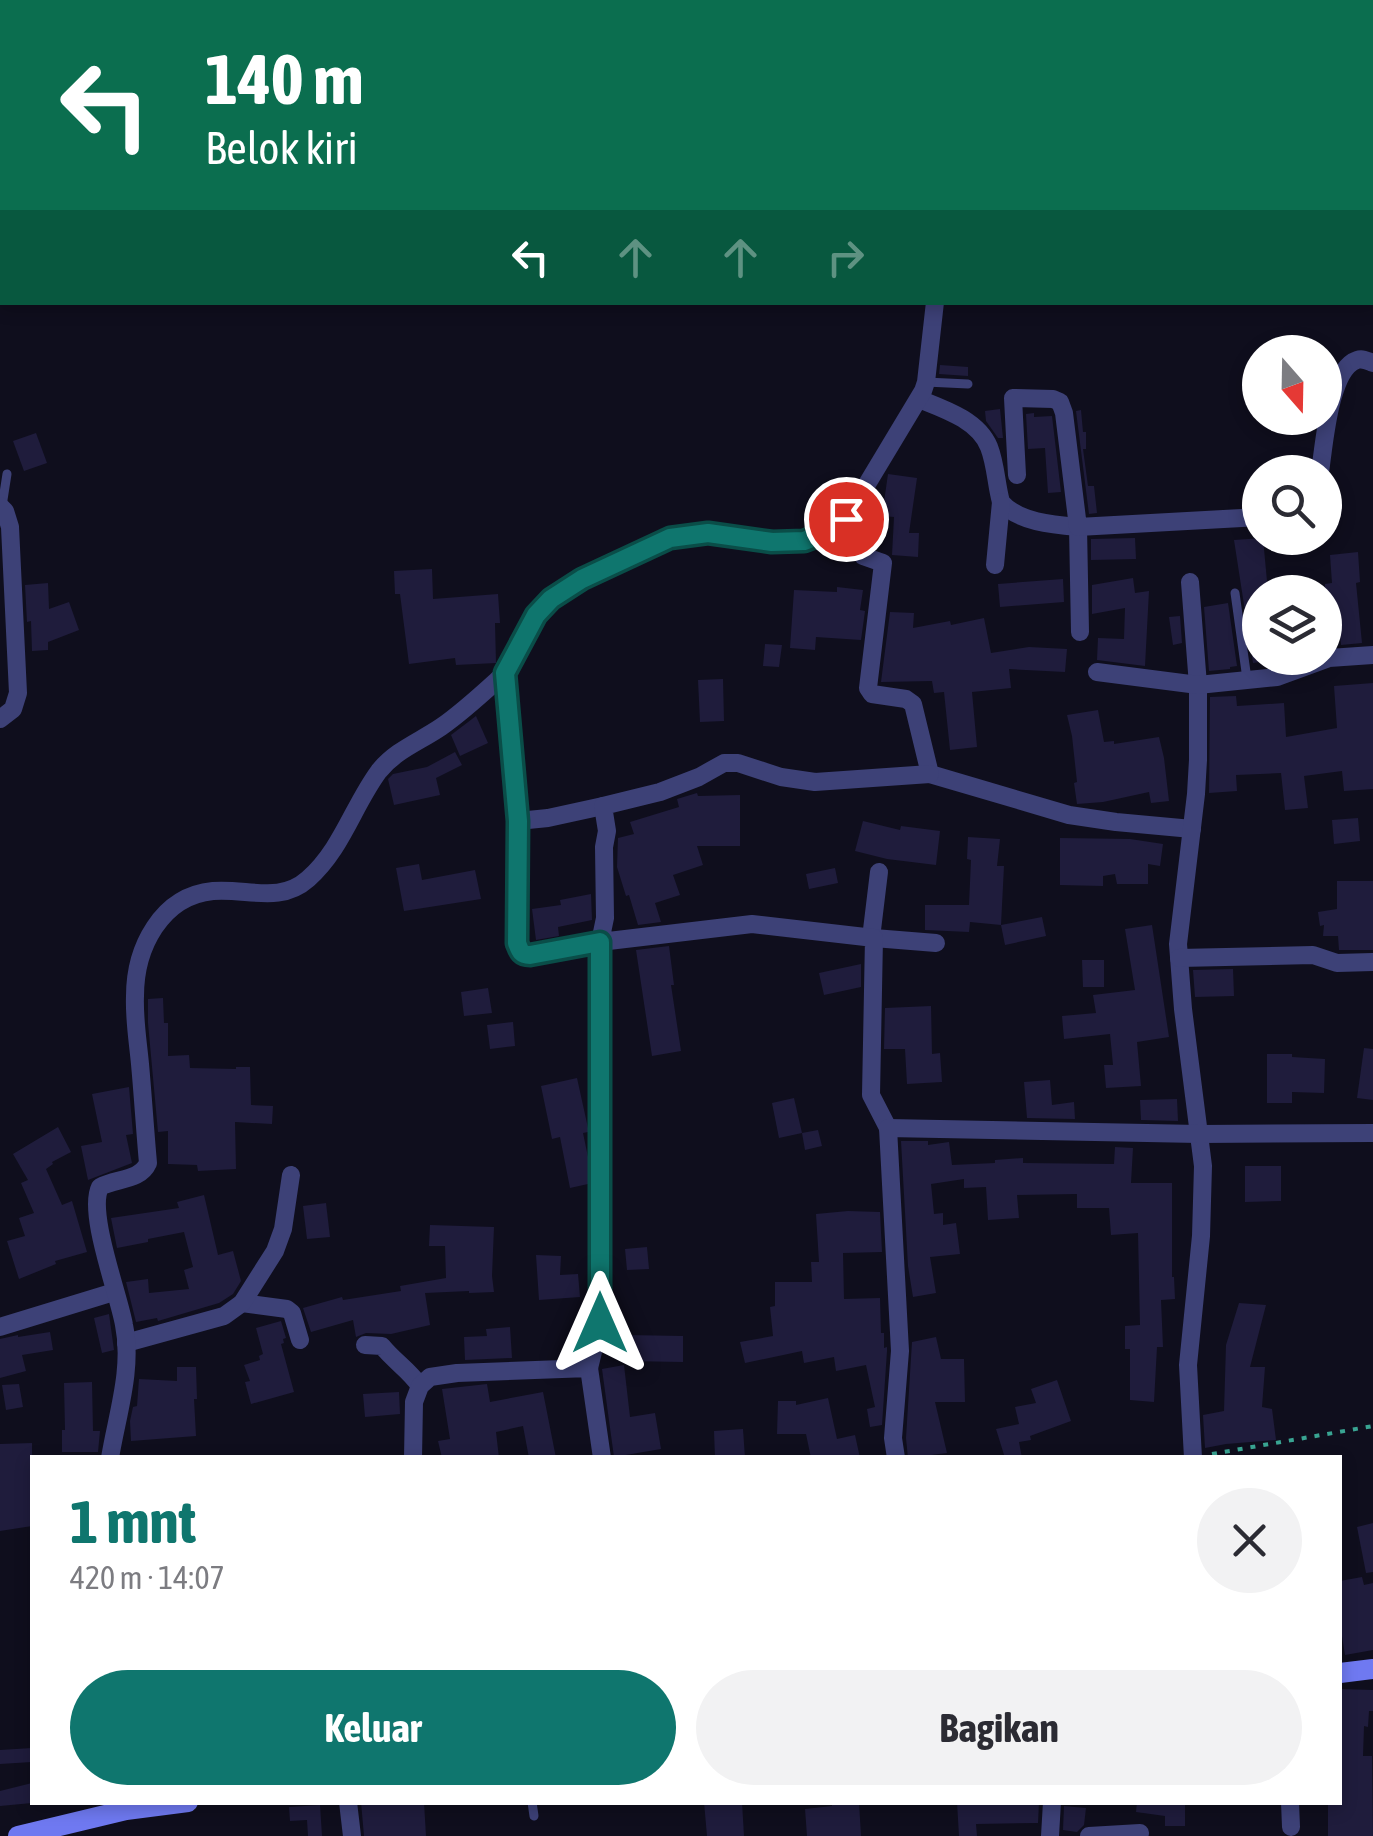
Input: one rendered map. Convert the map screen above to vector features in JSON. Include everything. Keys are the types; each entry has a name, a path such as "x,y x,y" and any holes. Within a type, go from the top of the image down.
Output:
{"main road":[{"path":"1342,1673 1373,1669"},
{"path":"18,1836 126,1806"}],"street":[{"path":"111,1455 121,1405 126,1343 96,1201 100,1188 140,1174 148,1163 134,996 141,952 163,914 194,895 226,890 270,894 297,887 309,878 333,851 380,770 401,750 461,712 505,673 536,615 551,599 582,579 670,538 708,533 772,542 804,541 830,531 846,519 922,391 935,305"},
{"path":"1322,455 1326,424 1342,373 1356,360 1373,363"},
{"path":"922,391 982,434 990,448 1001,502 995,565"},
{"path":"1018,475 1013,398 1054,398 1064,413 1078,527 1080,632"},
{"path":"1001,502 1009,510 1035,520 1078,527 1242,518"},
{"path":"0,719 14,709 18,699 6,620 10,527 1,507"},
{"path":"846,519 862,556 883,563 868,688 872,694 906,699 913,704 930,774"},
{"path":"1190,582 1198,685 1196,794 1178,944 1203,1166 1201,1236 1188,1366 1192,1455"},
{"path":"1097,672 1198,685 1278,677 1329,658 1373,655"},
{"path":"505,673 518,821 517,943 524,955 752,924 936,943"},
{"path":"518,821 548,818 660,792 724,763 815,782 930,774 1070,815 1192,829"},
{"path":"602,806 607,830 606,918 600,942 600,1323 589,1368 602,1455"},
{"path":"879,872 873,938 871,1095 888,1128 900,1352 896,1455"},
{"path":"1179,958 1313,955 1337,963 1373,962"},
{"path":"888,1128 1373,1133"},
{"path":"126,1343 224,1316 242,1303 279,1240 291,1175"},
{"path":"0,1328 114,1292"},
{"path":"242,1303 288,1309 300,1340"},
{"path":"366,1345 382,1346 411,1372 420,1386"},
{"path":"413,1455 414,1402 420,1386 430,1377 589,1368"},
{"path":"348,1805 352,1836"},
{"path":"1050,1836 1052,1805"},
{"path":"1290,1805 1292,1827"},
{"path":"1090,1836 1140,1833"}],"lane":[{"path":"922,391 968,384"},
{"path":"1,507 8,474"},
{"path":"1235,593 1247,681"},
{"path":"532,1805 534,1816"}],"path":[{"path":"1204,1455 1373,1426"}],"building":[{"path":"940,365 968,367 968,376 939,374"},
{"path":"1000,409 1003,438 998,438 986,421 985,411"},
{"path":"1081,410 1088,486 1094,486 1097,513 1089,514 1076,411"},
{"path":"1034,413 1034,417 1052,416 1061,492 1048,493 1045,448 1028,449 1026,414"},
{"path":"36,433 47,463 24,471 13,441"},
{"path":"888,474 917,478 909,533 919,533 918,557 892,555 894,517 882,516"},
{"path":"1135,538 1136,559 1091,560 1091,539"},
{"path":"1242,539 1242,555 1265,555 1266,575 1242,575 1242,592 1234,540"},
{"path":"1358,552 1360,582 1356,583 1362,643 1342,645 1342,575 1331,575 1330,555"},
{"path":"432,569 433,599 498,594 496,663 456,665 455,658 409,664 394,571"},
{"path":"1133,578 1135,593 1149,591 1145,666 1097,660 1098,638 1124,639 1125,608 1092,614 1092,585"},
{"path":"1063,579 1064,602 1000,607 998,584"},
{"path":"48,583 49,609 69,602 79,630 48,642 48,650 32,651 25,585"},
{"path":"837,587 863,590 861,640 816,637 815,650 790,648 794,590 837,592"},
{"path":"1228,603 1237,666 1209,671 1204,607"},
{"path":"890,612 914,613 913,628 984,618 991,653 1029,647 1067,649 1065,672 1009,669 1011,688 972,692 977,747 950,750 944,692 934,693 932,681 881,682"},
{"path":"1180,616 1182,643 1173,645 1169,617"},
{"path":"765,644 782,645 779,667 763,666"},
{"path":"723,679 724,721 700,722 698,680"},
{"path":"1373,683 1373,789 1344,791 1342,771 1304,776 1308,808 1285,810 1281,773 1236,775 1237,791 1209,793 1210,697 1236,696 1237,706 1284,703 1286,737 1337,728 1334,686"},
{"path":"1098,710 1104,742 1159,737 1169,801 1151,803 1149,792 1077,804 1067,715"},
{"path":"476,716 488,743 460,756 451,735"},
{"path":"455,752 462,765 436,778 440,795 394,805 388,779 393,774 427,767"},
{"path":"697,793 740,795 740,846 697,846 703,865 673,875 680,895 655,903 661,922 638,925 617,867 618,838 634,834 630,822 679,807 677,799"},
{"path":"1358,818 1360,841 1334,844 1332,820"},
{"path":"863,821 900,830 901,826 940,831 936,865 855,851"},
{"path":"968,837 1000,839 997,866 1004,866 1001,925 970,922 969,932 925,930 925,905 969,905"},
{"path":"1060,838 1130,839 1163,844 1160,866 1148,864 1148,884 1117,884 1115,874 1103,876 1103,886 1060,885"},
{"path":"419,864 422,880 475,870 481,899 404,911 396,868"},
{"path":"835,868 838,883 809,889 806,874"},
{"path":"1337,881 1373,881 1373,950 1339,950 1338,936 1323,936 1324,925 1320,926 1318,912 1337,909"},
{"path":"591,894 592,920 558,927 559,936 536,940 532,909 561,905 560,900"},
{"path":"1042,917 1046,936 1005,945 1001,925"},
{"path":"1152,925 1169,1037 1137,1042 1141,1086 1106,1088 1104,1065 1113,1065 1110,1034 1064,1039 1062,1016 1096,1013 1093,995 1135,990 1125,929"},
{"path":"669,946 681,1051 652,1056 636,950"},
{"path":"1082,960 1104,960 1104,987 1083,987"},
{"path":"861,964 861,987 824,995 819,973"},
{"path":"1233,969 1234,996 1195,997 1193,970"},
{"path":"488,988 492,1013 464,1016 461,992"},
{"path":"163,998 168,1056 189,1055 190,1068 250,1067 251,1105 273,1106 272,1124 235,1122 236,1169 198,1171 197,1165 168,1164 168,1131 158,1132 148,1023 148,999"},
{"path":"931,1006 932,1054 940,1053 942,1082 907,1084 905,1049 884,1049 885,1008"},
{"path":"513,1022 515,1046 490,1049 487,1025"},
{"path":"1364,1048 1373,1049 1373,1100 1357,1098"},
{"path":"1267,1054 1325,1059 1324,1093 1292,1092 1292,1103 1267,1103"},
{"path":"577,1078 588,1128 583,1133 588,1184 570,1188 560,1137 552,1139 541,1086"},
{"path":"1050,1080 1052,1105 1074,1102 1075,1119 1027,1118 1024,1082"},
{"path":"129,1087 133,1134 126,1135 132,1163 88,1180 81,1146 102,1142 92,1094"},
{"path":"794,1098 802,1133 779,1138 772,1103"},
{"path":"1177,1099 1178,1121 1141,1120 1140,1100"},
{"path":"58,1127 71,1152 46,1169 62,1205 72,1201 87,1252 55,1261 56,1264 19,1279 7,1241 25,1236 19,1218 34,1213 21,1183 28,1180 13,1154"},
{"path":"818,1130 822,1146 805,1150 802,1133"},
{"path":"901,1141 928,1141 928,1145 949,1142 952,1165 1023,1158 1023,1163 1114,1164 1115,1147 1133,1148 1131,1183 1172,1183 1175,1299 1161,1300 1163,1347 1157,1347 1154,1402 1130,1400 1130,1349 1125,1349 1125,1326 1140,1325 1138,1233 1111,1235 1109,1208 1077,1208 1077,1194 1017,1195 1019,1218 988,1220 986,1187 964,1188 964,1179 931,1184 934,1214 943,1213 943,1225 956,1223 960,1254 930,1257 936,1293 913,1297"},
{"path":"1245,1166 1281,1166 1281,1201 1245,1202"},
{"path":"204,1195 218,1255 233,1251 241,1281 233,1294 219,1303 158,1321 157,1318 136,1322 126,1282 148,1279 149,1293 189,1289 184,1270 193,1267 184,1232 117,1248 111,1218 179,1208 177,1202"},
{"path":"326,1203 330,1237 307,1239 303,1206"},
{"path":"880,1212 882,1252 843,1253 844,1299 880,1298 881,1333 884,1348 887,1347 882,1425 870,1427 867,1409 875,1407 866,1365 836,1371 834,1357 804,1363 802,1351 745,1363 740,1342 773,1336 770,1307 775,1306 775,1282 812,1282 811,1262 819,1262 816,1214"},
{"path":"430,1225 494,1227 494,1292 425,1293 430,1325 391,1334 366,1333 356,1337 353,1320 311,1332 303,1308 342,1297 343,1300 401,1291 400,1286 446,1278 445,1246 429,1246"},
{"path":"647,1247 649,1269 627,1270 625,1249"},
{"path":"536,1255 561,1256 560,1275 578,1274 580,1297 539,1300"},
{"path":"1239,1303 1266,1305 1250,1367 1265,1367 1262,1407 1272,1409 1276,1440 1205,1448 1203,1415 1224,1411 1226,1345"},
{"path":"109,1314 114,1350 102,1353 94,1318"},
{"path":"281,1321 286,1338 281,1344 294,1392 251,1404 245,1382 250,1381 244,1365 260,1360 263,1354 256,1328"},
{"path":"510,1327 512,1358 465,1360 464,1337 487,1336 486,1329"},
{"path":"50,1332 53,1350 22,1355 26,1371 0,1378 0,1339"},
{"path":"626,1335 683,1336 683,1362 625,1361"},
{"path":"936,1337 941,1359 964,1359 965,1402 935,1402 947,1453 908,1455 912,1342"},
{"path":"624,1365 630,1417 655,1413 661,1449 614,1455 602,1369"},
{"path":"177,1367 196,1367 196,1436 131,1441 130,1421 133,1407 137,1406 139,1379 177,1381"},
{"path":"1057,1380 1071,1421 1019,1442 1021,1455 1004,1455 996,1429 1019,1424 1015,1407 1036,1403 1031,1389"},
{"path":"92,1382 93,1431 100,1431 98,1452 62,1452 64,1383"},
{"path":"19,1384 23,1407 6,1410 2,1385"},
{"path":"487,1384 490,1402 543,1392 555,1455 528,1455 523,1426 496,1432 499,1455 441,1455 438,1441 450,1439 442,1389"},
{"path":"399,1392 400,1414 365,1417 363,1394"},
{"path":"828,1398 837,1439 855,1435 859,1455 810,1455 806,1434 777,1434 778,1401 796,1401 796,1405"},
{"path":"743,1429 745,1455 715,1455 714,1431"},
{"path":"32,1443 30,1526 0,1531 0,1444"},
{"path":"1373,1523 1373,1572 1366,1573 1357,1527"},
{"path":"1362,1577 1364,1585 1373,1583 1373,1650 1345,1655 1342,1581"},
{"path":"1342,1689 1373,1690 1373,1711 1369,1711 1368,1727 1364,1726 1363,1756 1372,1756 1373,1836 1328,1836 1328,1805 1342,1805"},
{"path":"30,1748 30,1762 0,1764 0,1750"},
{"path":"30,1784 30,1803 0,1806 0,1791"},
{"path":"320,1805 322,1836 308,1836 307,1820 290,1821 289,1807"},
{"path":"361,1805 424,1805 426,1836 364,1836"},
{"path":"704,1805 742,1805 744,1836 707,1836"},
{"path":"859,1805 861,1836 807,1836 805,1809"},
{"path":"957,1805 1039,1805 1038,1823 976,1824 977,1836 959,1836"},
{"path":"1137,1805 1185,1805 1185,1826 1165,1826 1165,1816 1136,1812"},
{"path":"1064,1806 1086,1808 1084,1825 1077,1832 1063,1830"}],"route":[{"path":"600,1323 600,942 530,955 520,952 518,821 505,673 536,615 551,599 604,567 670,538 708,533 772,542 804,541 830,531 846,519"}]}
